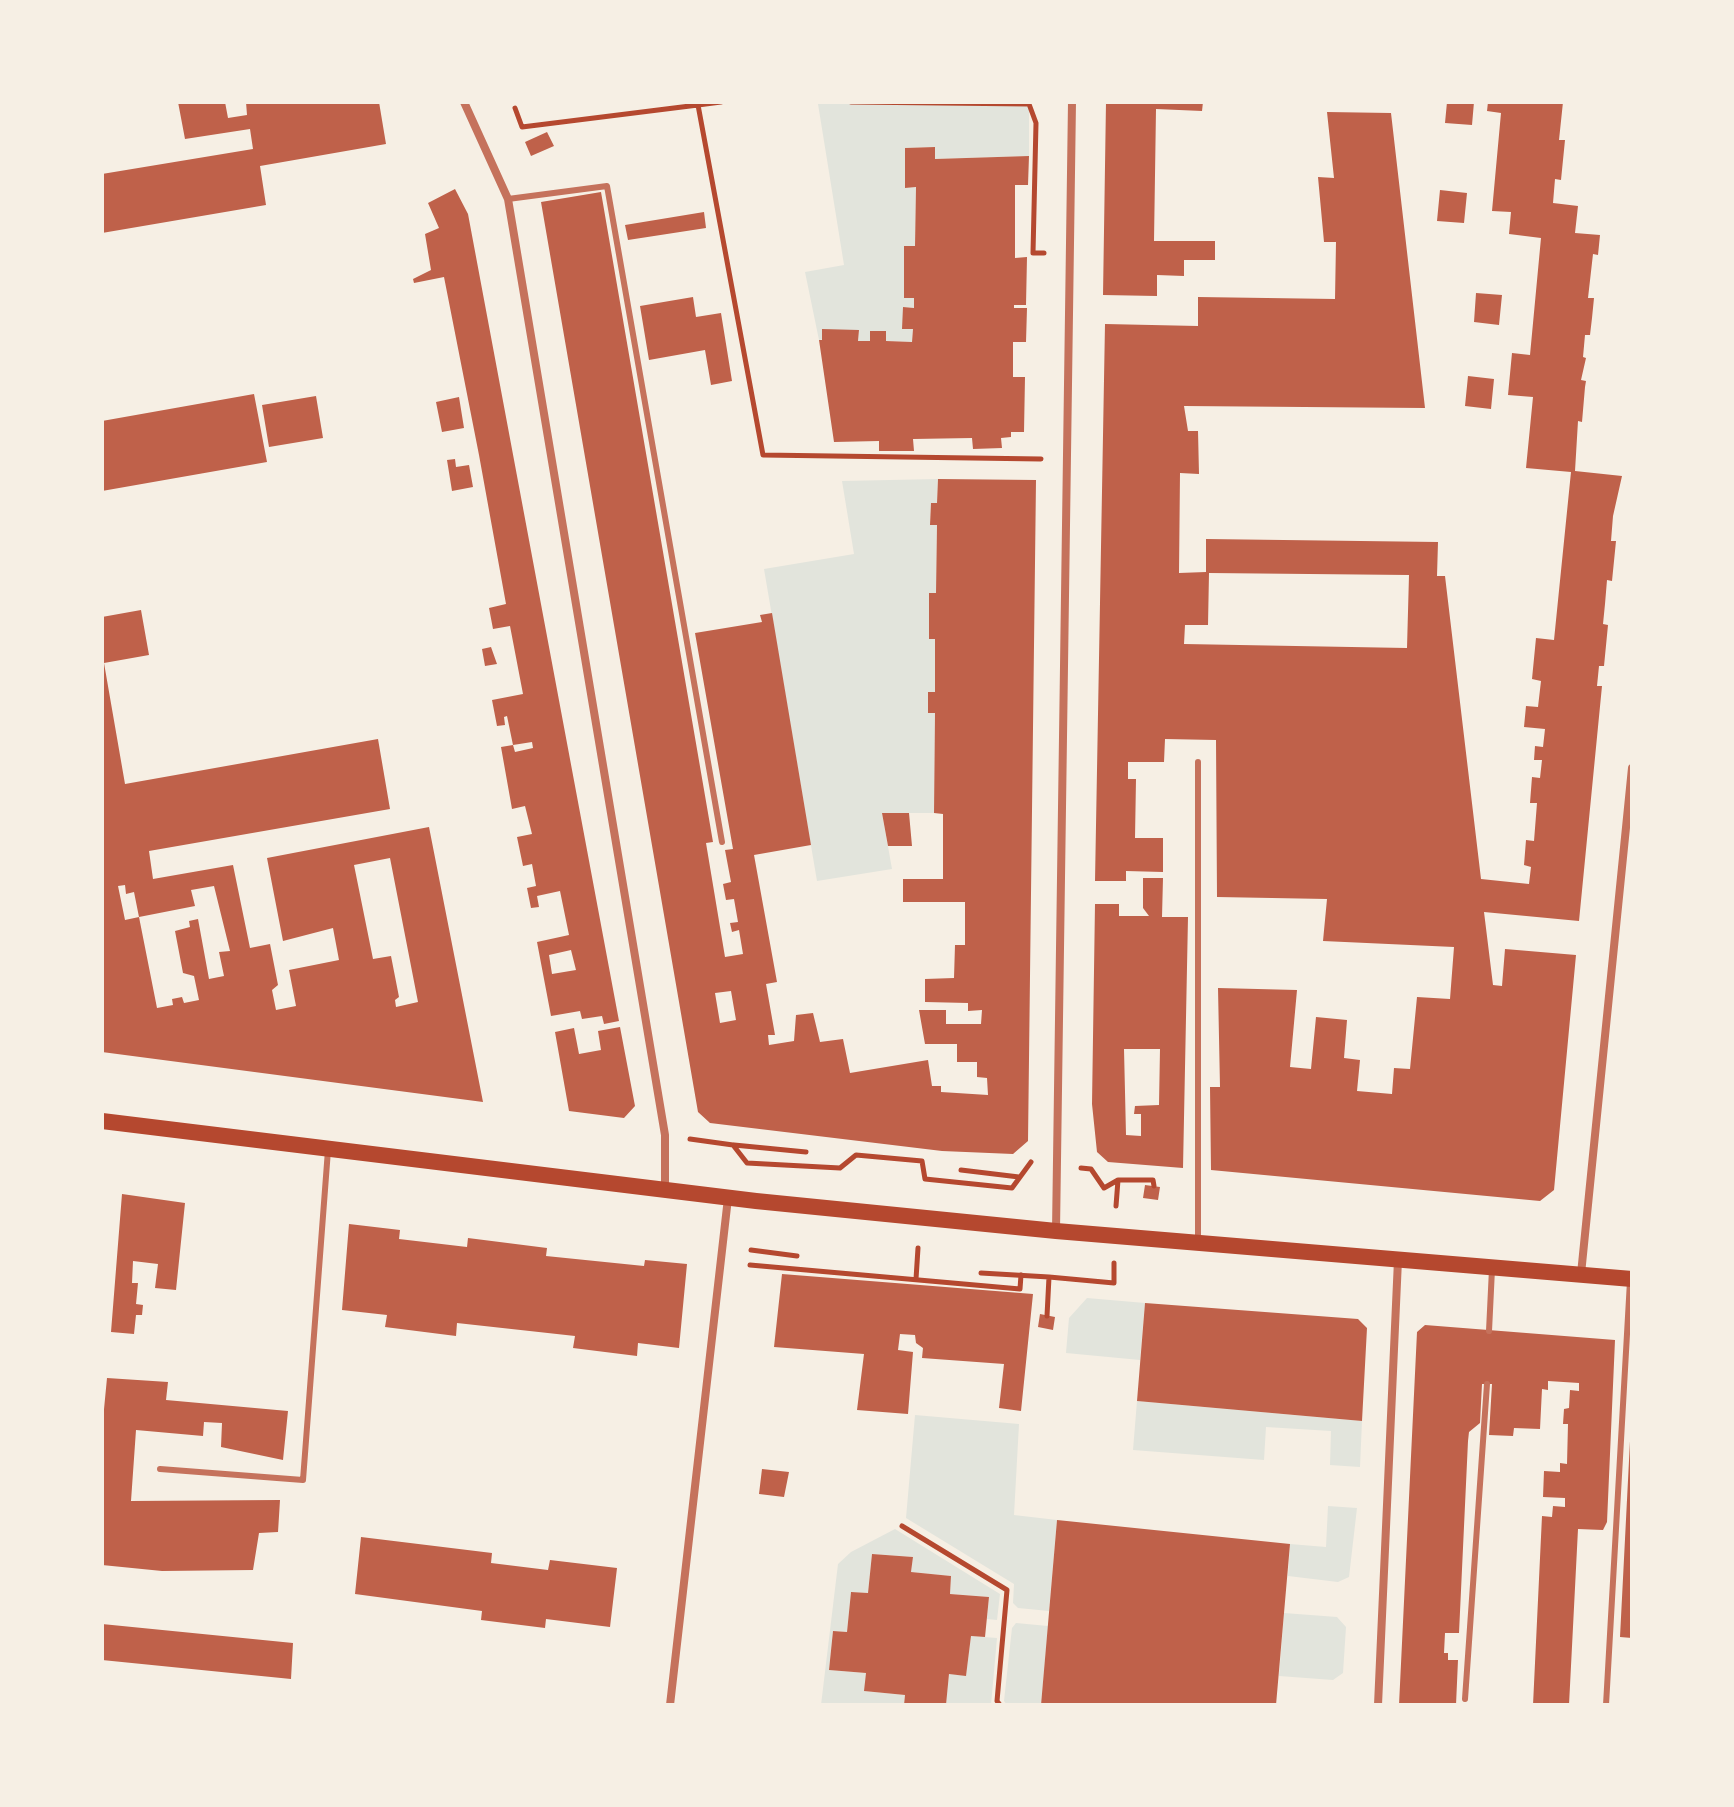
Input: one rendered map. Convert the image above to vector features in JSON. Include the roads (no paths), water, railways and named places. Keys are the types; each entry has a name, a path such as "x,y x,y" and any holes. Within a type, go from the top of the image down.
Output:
{"main road":[{"path":"102,1121 665,1192 1056,1231 1631,1279"}],"street":[{"path":"464,102 508,199 665,1135 665,1192"},
{"path":"1056,1231 1072,102"},
{"path":"1581,1274 1632,768"},
{"path":"670,1705 728,1198"},
{"path":"1378,1705 1398,1259"}],"lane":[{"path":"508,199 607,186 722,842"},
{"path":"1198,762 1198,1242"},
{"path":"160,1469 303,1480 328,1150"},
{"path":"1489,1331 1492,1266"},
{"path":"1606,1705 1631,1279"},
{"path":"1465,1699 1487,1384"}]}
